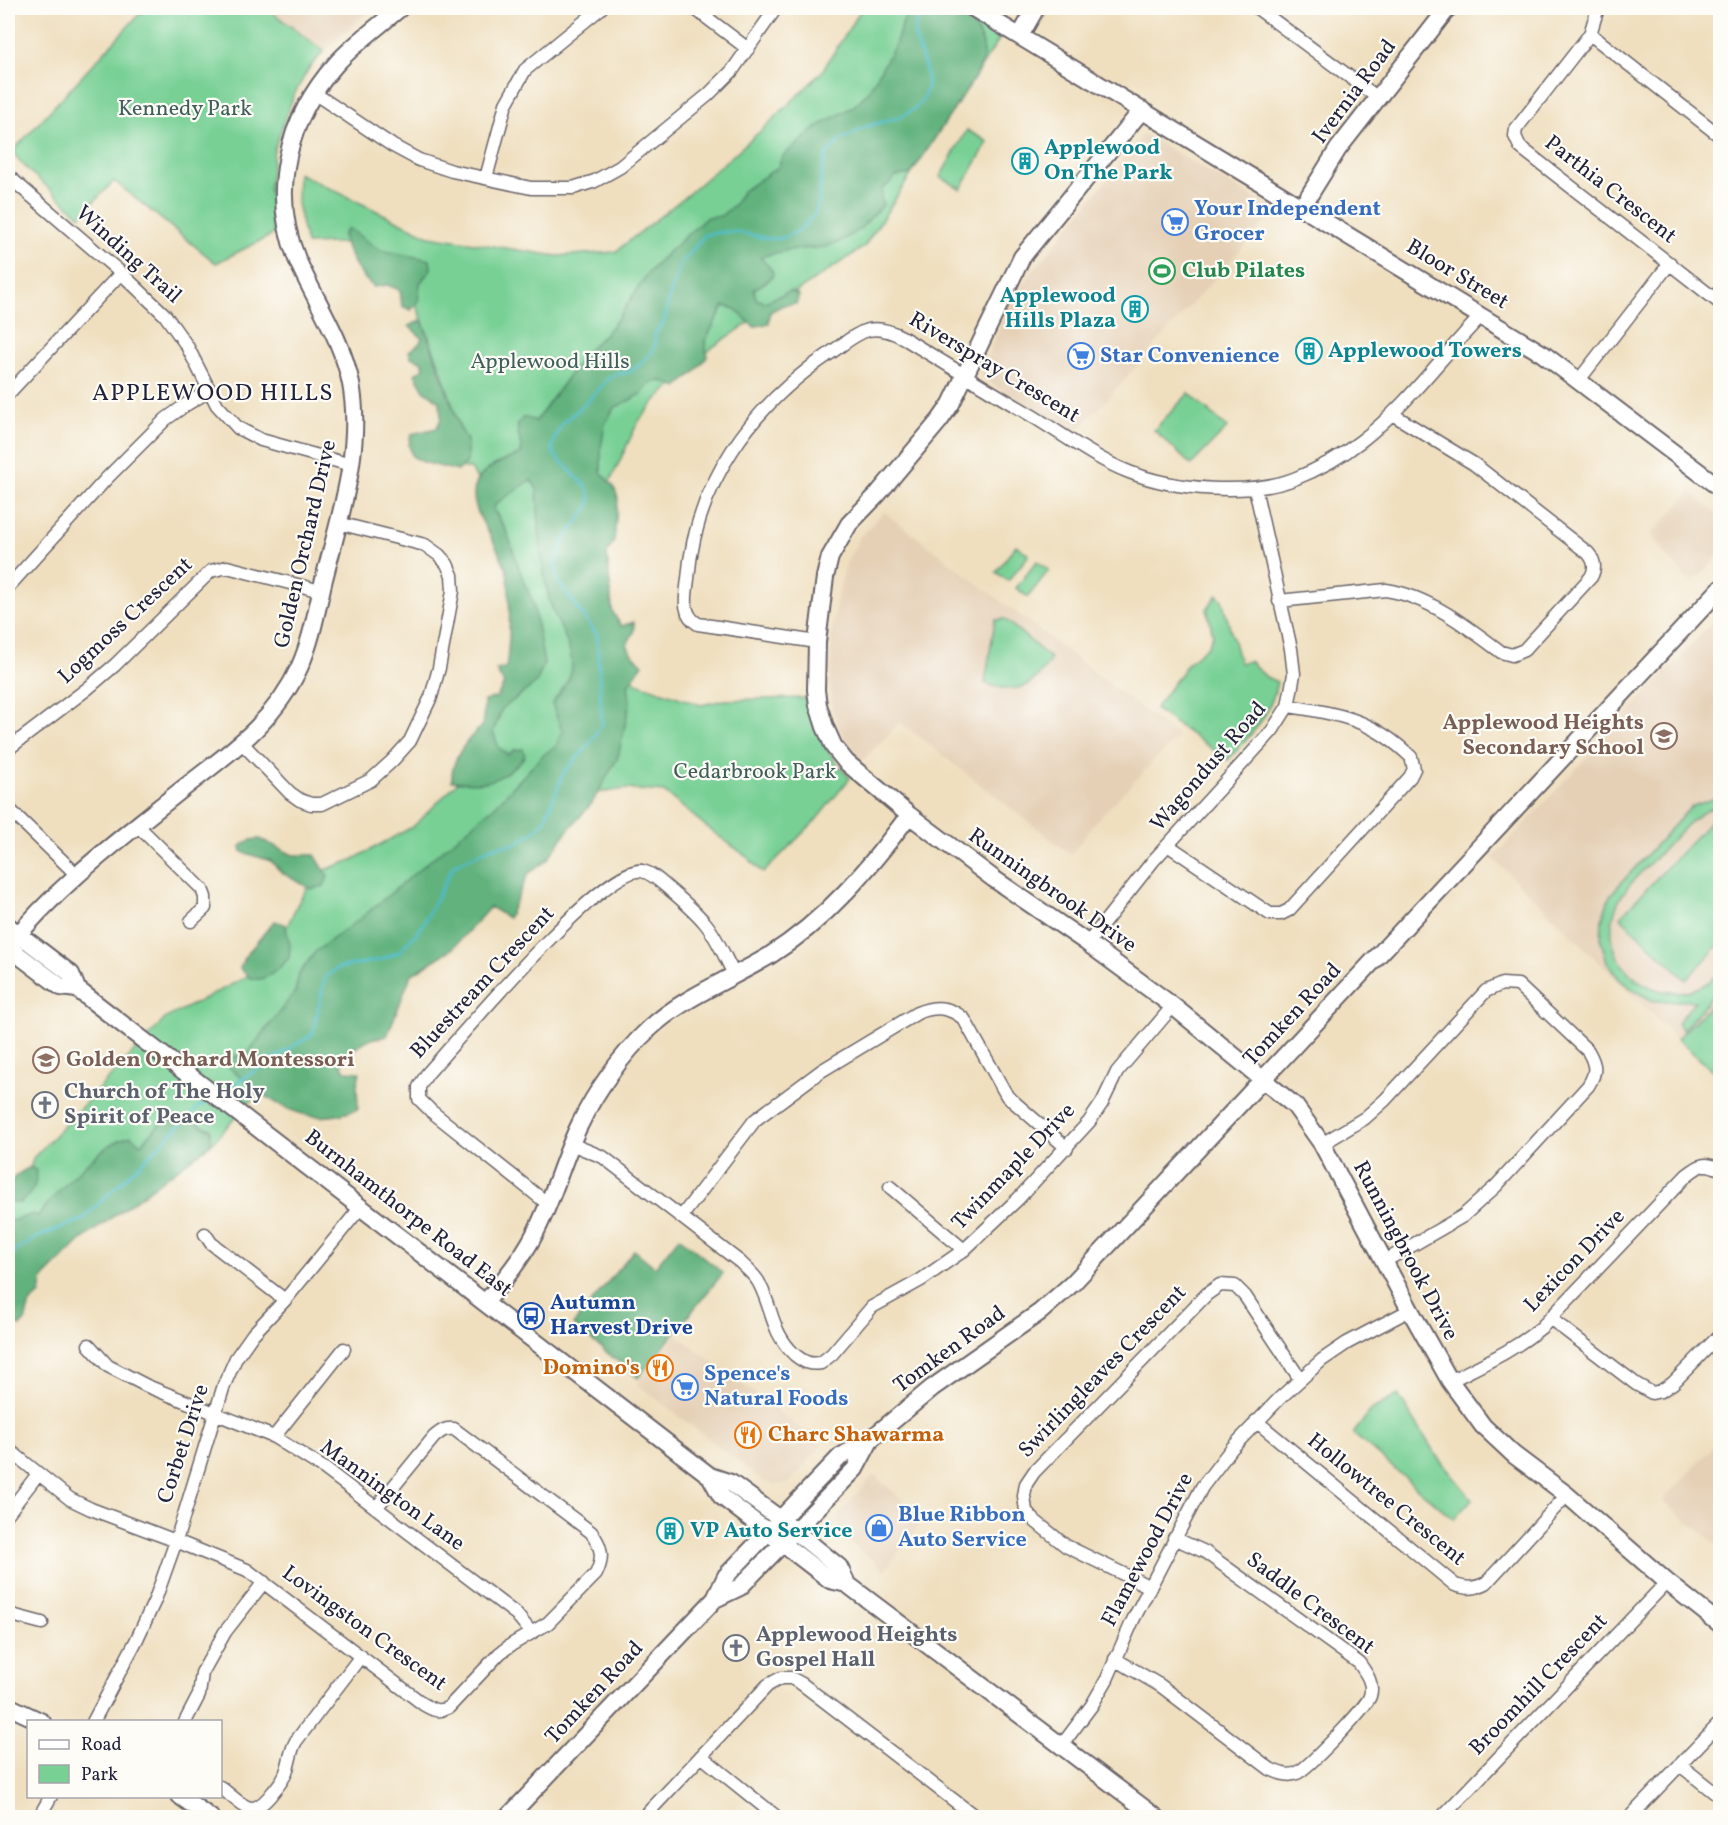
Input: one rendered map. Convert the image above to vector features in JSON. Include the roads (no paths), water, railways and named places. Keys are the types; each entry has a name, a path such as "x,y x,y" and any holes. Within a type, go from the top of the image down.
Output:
{"street":[{"name":"Golden Orchard Drive","path":"10,940 76,874 242,743 263,723 289,688 301,664 311,636 351,465 354,402 347,366 338,339 297,259 287,224 283,177 297,125 314,93 337,63 400,8"},
{"path":"486,178 506,105 525,70 601,8"},
{"path":"694,8 748,49"},
{"path":"314,93 393,146 419,160 452,171 531,188 573,188 595,181 620,167 682,117 732,70 776,8"},
{"name":"Bloor Street","path":"973,8 1543,354 1720,488"},
{"path":"1020,36 1036,8"},
{"path":"1257,8 1378,98"},
{"name":"Ivernia Road","path":"1302,207 1338,149 1448,8"},
{"name":"Parthia Crescent","path":"1598,8 1590,34 1516,129 1515,136 1520,147 1720,303"},
{"path":"1590,34 1720,136"},
{"name":"Runningbrook Drive","path":"1142,110 1022,257 951,404 940,420 877,495 849,524 839,539 830,557 825,577 817,642 816,690 825,727 834,747 846,762 909,815 994,879 1173,1005 1295,1106 1322,1144 1458,1395 1483,1426 1514,1455 1567,1495 1667,1582 1720,1624"},
{"name":"Winding Trail","path":"8,176 153,301 187,345 209,391 227,418 248,435 351,465"},
{"path":"1579,380 1670,263"},
{"path":"8,394 121,273"},
{"name":"Riverspray Crescent","path":"817,642 704,626 693,621 687,614 686,605 688,570 702,509 729,453 757,416 780,392 819,361 866,330 880,328 889,330 1128,472 1184,485 1255,488 1295,478 1331,461 1362,441 1392,414 1481,316"},
{"path":"8,587 107,478 166,419 209,391"},
{"path":"1279,601 1386,590 1404,593 1429,603 1501,652 1512,655 1524,650 1591,577 1595,570 1588,553 1474,464 1392,414"},
{"name":"Wagondust Road","path":"1088,943 1152,861 1169,846 1272,731 1288,706 1292,692 1293,664 1255,488"},
{"path":"242,743 290,793 310,804 322,804 371,780 393,761 410,741 431,697 439,668 453,591 452,575 447,564 425,545 338,523"},
{"name":"Logmoss Crescent","path":"8,749 115,665 211,571 227,567 321,591"},
{"name":"Tomken Road","path":"507,1818 715,1599 726,1576 840,1457 871,1439 932,1388 1040,1312 1073,1283 1720,589"},
{"path":"1169,846 1270,914 1281,914 1289,910 1410,777 1414,769 1411,757 1360,721 1334,713 1288,706"},
{"path":"8,808 76,874"},
{"path":"485,1303 523,1255 548,1204 580,1124 594,1100 617,1066 649,1029 677,1008 768,956 826,911 870,866 909,815"},
{"path":"137,825 202,890 206,897 205,908 191,921"},
{"name":"Bluestream Crescent","path":"548,1204 430,1111 419,1099 419,1087 427,1074 537,950 584,906 629,873 642,871 652,875 687,904 707,924 734,974"},
{"name":"Burnhamthorpe Road East","path":"10,940 71,974 77,989 710,1476 721,1496 839,1567 847,1584 1157,1818"},
{"path":"1322,1144 1365,1118 1385,1100 1486,991 1502,984 1518,985 1588,1051 1595,1065 1595,1076 1496,1186 1463,1216 1385,1261"},
{"name":"Twinmaple Drive","path":"571,1144 603,1157 682,1216 754,1275 761,1286 775,1328 788,1348 803,1362 817,1364 826,1360 872,1307 921,1280 964,1250 989,1228 1067,1148 1089,1122 1117,1072 1173,1005"},
{"path":"682,1216 756,1120 782,1098 821,1071 927,1009 942,1007 956,1012 964,1019 1007,1096 1067,1148"},
{"name":"Lexicon Drive","path":"1450,1381 1524,1342 1551,1319 1687,1175 1701,1165 1711,1165 1720,1169"},
{"path":"890,1186 964,1250"},
{"name":"Corbet Drive","path":"94,1720 155,1600 224,1385 236,1358 253,1334 285,1300 361,1207"},
{"path":"205,1234 211,1243 285,1300"},
{"name":"Swirlingleaves Crescent","path":"1150,1587 1066,1546 1035,1521 1026,1511 1024,1496 1026,1484 1034,1472 1207,1294 1220,1285 1235,1286 1245,1296 1300,1379"},
{"name":"Flamewood Drive","path":"1062,1745 1092,1705 1107,1679 1174,1538 1202,1487 1256,1421 1300,1379 1347,1343 1410,1310"},
{"path":"1551,1319 1636,1384 1652,1393 1661,1391 1673,1383 1720,1335"},
{"name":"Mannington Lane","path":"88,1345 108,1366 147,1386 274,1437 325,1469 516,1614 531,1632"},
{"path":"274,1437 344,1349"},
{"name":"Hollowtree Crescent","path":"1256,1421 1455,1585 1465,1588 1477,1588 1486,1583 1567,1495"},
{"name":"Lovingston Crescent","path":"8,1449 70,1499 247,1570 435,1711 449,1707 500,1653 548,1623 601,1566 601,1549 591,1532 454,1429 448,1428 434,1437 376,1508"},
{"name":"Tomken Road","path":"715,1599 740,1587 855,1469 871,1439"},
{"path":"8,1513 38,1474"},
{"name":"Saddle Crescent","path":"1115,1659 1161,1686 1270,1769 1282,1775 1295,1775 1306,1767 1358,1713 1370,1697 1371,1680 1359,1663 1205,1552 1174,1538"},
{"path":"186,1720 199,1695 202,1673 225,1632 264,1582"},
{"name":"Broomhill Crescent","path":"1441,1818 1667,1582"},
{"path":"8,1614 42,1623"},
{"path":"222,1788 250,1808 263,1805 285,1776 296,1741 361,1656"},
{"path":"643,1818 768,1685 781,1678 791,1678 820,1696 971,1816"},
{"path":"8,1706 38,1720"},
{"path":"1629,1818 1720,1723"},
{"path":"701,1756 778,1818"},
{"path":"1680,1765 1720,1797"},
{"path":"42,1818 42,1812 50,1798"},
{"path":"181,1798 211,1818"}],"waterway":[{"path":"220,1093 313,1034 325,977 338,968 380,960 399,952 421,928 454,865 493,847 515,844 534,832 544,822 564,772 587,747 602,725 597,635 558,581 555,565 564,541 590,504 590,496 586,486 555,456 552,447 555,437 562,424 606,381 615,374 628,373 652,352 655,345 655,334 664,322 681,263 705,235 737,232 770,239 783,238 798,231 814,216 819,202 826,155 839,141 865,127 900,117 914,109 924,98 928,84 914,33 917,21 926,8"},
{"path":"8,1256 37,1237 82,1220 200,1106 210,1100"}],"place":[{"name":"Applewood On The Park","path":"1025,161"},
{"name":"Your Independent Grocer","path":"1175,222"},
{"name":"Club Pilates","path":"1162,271"},
{"name":"Applewood Hills Plaza","path":"1135,309"},
{"name":"Applewood Towers","path":"1309,351"},
{"name":"Star Convenience","path":"1081,356"},
{"name":"Applewood Heights Secondary School","path":"1664,736"},
{"name":"Golden Orchard Montessori","path":"46,1060"},
{"name":"Church of The Holy Spirit of Peace","path":"45,1105"},
{"name":"Autumn Harvest Drive","path":"531,1316"},
{"name":"Domino's","path":"660,1368"},
{"name":"Spence's Natural Foods","path":"685,1387"},
{"name":"Charc Shawarma","path":"748,1435"},
{"name":"Blue Ribbon Auto Service","path":"879,1528"},
{"name":"VP Auto Service","path":"670,1531"},
{"name":"Applewood Heights Gospel Hall","path":"736,1648"}],"district":[{"name":"APPLEWOOD HILLS","path":"213,394"}],"park label":[{"name":"Kennedy Park","path":"185,109"},
{"name":"Applewood Hills","path":"550,362"},
{"name":"Cedarbrook Park","path":"755,772"}]}
